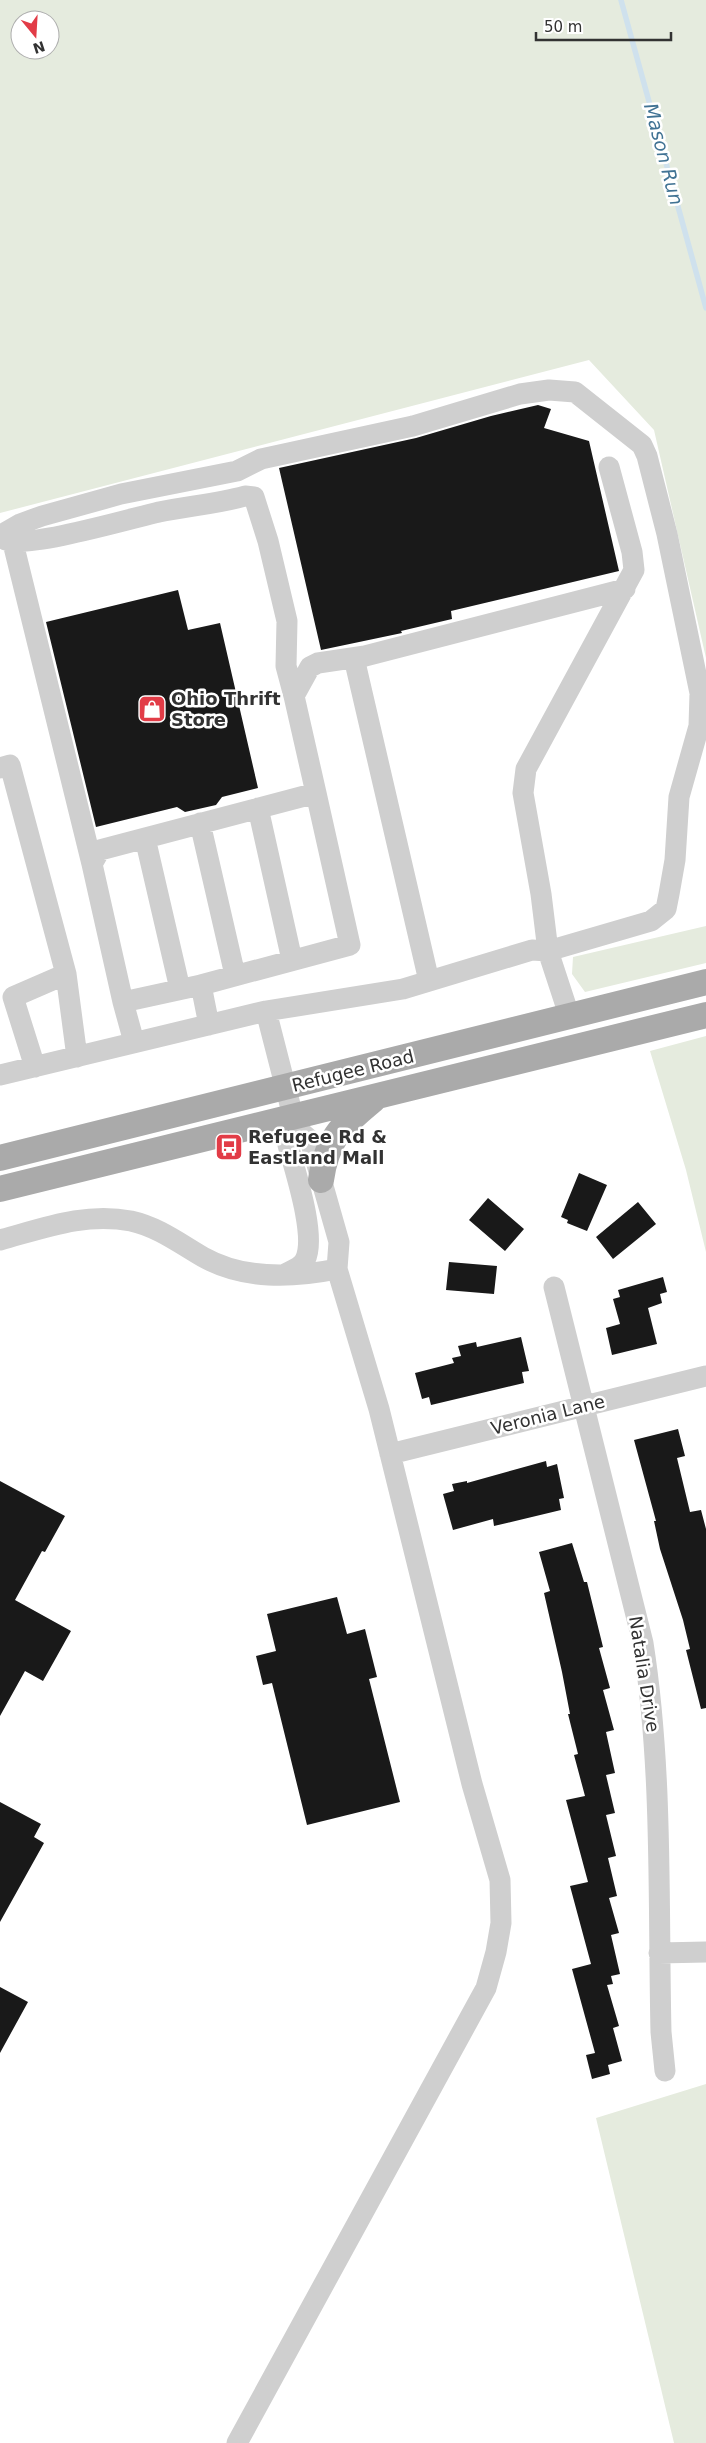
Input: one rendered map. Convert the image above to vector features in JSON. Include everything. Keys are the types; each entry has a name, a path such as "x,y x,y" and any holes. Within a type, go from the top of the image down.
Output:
{"main road":[{"name":"Refugee Road","path":"0,1158 570,1018 706,982"},
{"name":"Refugee Road","path":"0,1189 295,1123 377,1097 706,1014"},
{"path":"321,1180 328,1146 346,1123 377,1097"}],"street":[{"path":"0,1075 266,1011 404,989 532,950 548,951 651,921 666,909 676,860 679,797 700,726 700,693 667,534 647,456 642,445 576,392 549,390 520,394 413,426 261,459 237,471 122,494 20,524 3,534 6,540 13,543 36,540 161,512 246,496 254,497 268,541 287,621 286,666 350,945 201,985 123,1002"},
{"path":"570,1018 548,951 541,894 523,793 526,769 634,570 632,552 609,467"},
{"path":"13,543 134,1042"},
{"path":"294,696 310,667 318,663 354,658 625,588"},
{"path":"354,658 428,981"},
{"path":"0,768 10,765 66,974 77,1057"},
{"path":"92,864 100,850 316,793"},
{"path":"258,808 292,960"},
{"path":"200,823 235,975"},
{"path":"145,838 180,989"},
{"path":"35,1067 13,997 66,974"},
{"path":"201,985 208,1025"},
{"path":"237,2443 482,1996 489,1980 499,1938 502,1915 500,1880 472,1784 373,1387 337,1268 339,1242 310,1140 295,1123 266,1011"},
{"path":"280,1276 298,1267 306,1259 310,1232 288,1145 295,1123"},
{"path":"0,1240 71,1221 110,1218 139,1223 156,1229 205,1258 227,1268 280,1276 302,1275 337,1268"},
{"path":"310,1232 317,1239 319,1248 337,1268"},
{"name":"Natalia Drive","path":"554,1287 643,1643 655,1739 661,2032 665,2070"},
{"name":"Veronia Lane","path":"390,1454 706,1376"},
{"path":"659,1953 706,1952"}],"shaded area":[{"path":"0,0 706,0 706,658 654,430 589,360 0,513"},
{"path":"706,926 706,963 585,992 572,974 573,957"},
{"path":"706,1036 706,1252 686,1170 650,1051"},
{"path":"706,2084 706,2443 674,2443 596,2118"}],"building":[{"path":"538,405 551,409 544,428 589,441 619,571 451,611 452,619 401,631 402,633 321,650 279,468 416,438 491,416"},
{"name":"Ohio Thrift Store","path":"178,590 188,630 220,623 258,788 222,797 216,805 185,812 177,807 96,827 46,622"},
{"path":"579,1173 607,1185 587,1231 567,1223 568,1220 561,1217"},
{"path":"488,1198 524,1229 505,1251 469,1220"},
{"path":"638,1202 656,1224 613,1259 596,1237"},
{"path":"449,1262 497,1266 494,1294 446,1290"},
{"path":"663,1277 667,1292 660,1294 662,1303 648,1308 657,1344 612,1355 606,1328 620,1324 613,1299 620,1297 618,1290"},
{"path":"521,1337 529,1371 522,1372 524,1383 431,1405 429,1397 422,1399 415,1373 454,1363 452,1358 461,1356 458,1346 476,1342 477,1347"},
{"path":"678,1429 685,1456 677,1458 690,1512 701,1510 706,1529 706,1708 701,1709 686,1650 690,1649 683,1620 660,1549 654,1521 656,1521 634,1440"},
{"path":"546,1461 547,1467 557,1464 564,1498 559,1499 561,1510 494,1526 493,1519 453,1530 443,1494 454,1491 452,1484 467,1481 467,1483"},
{"path":"0,1481 65,1516 45,1552 42,1551 15,1600 71,1631 43,1681 25,1671 0,1716"},
{"path":"572,1543 584,1582 587,1582 603,1647 599,1648 610,1688 603,1690 614,1730 606,1732 615,1773 606,1775 615,1813 606,1815 616,1856 608,1858 617,1896 609,1898 619,1933 611,1935 620,1974 611,1976 613,1984 607,1985 619,2026 613,2028 622,2061 608,2065 610,2074 592,2079 586,2055 595,2053 572,1969 591,1964 570,1886 588,1882 566,1800 585,1796 574,1755 578,1754 568,1714 570,1714 562,1672 544,1593 550,1591 539,1552"},
{"path":"337,1597 347,1634 365,1629 377,1677 369,1679 400,1802 307,1825 272,1683 263,1685 256,1656 276,1651 267,1614"},
{"path":"0,1802 41,1824 34,1837 44,1843 0,1922"},
{"path":"0,1987 28,2002 0,2053"}],"waterway":[{"name":"Mason Run","path":"621,0 706,308"}],"place":[{"name":"Ohio Thrift Store","path":"152,709"},
{"name":"Refugee Rd & Eastland Mall","path":"229,1147"}]}
